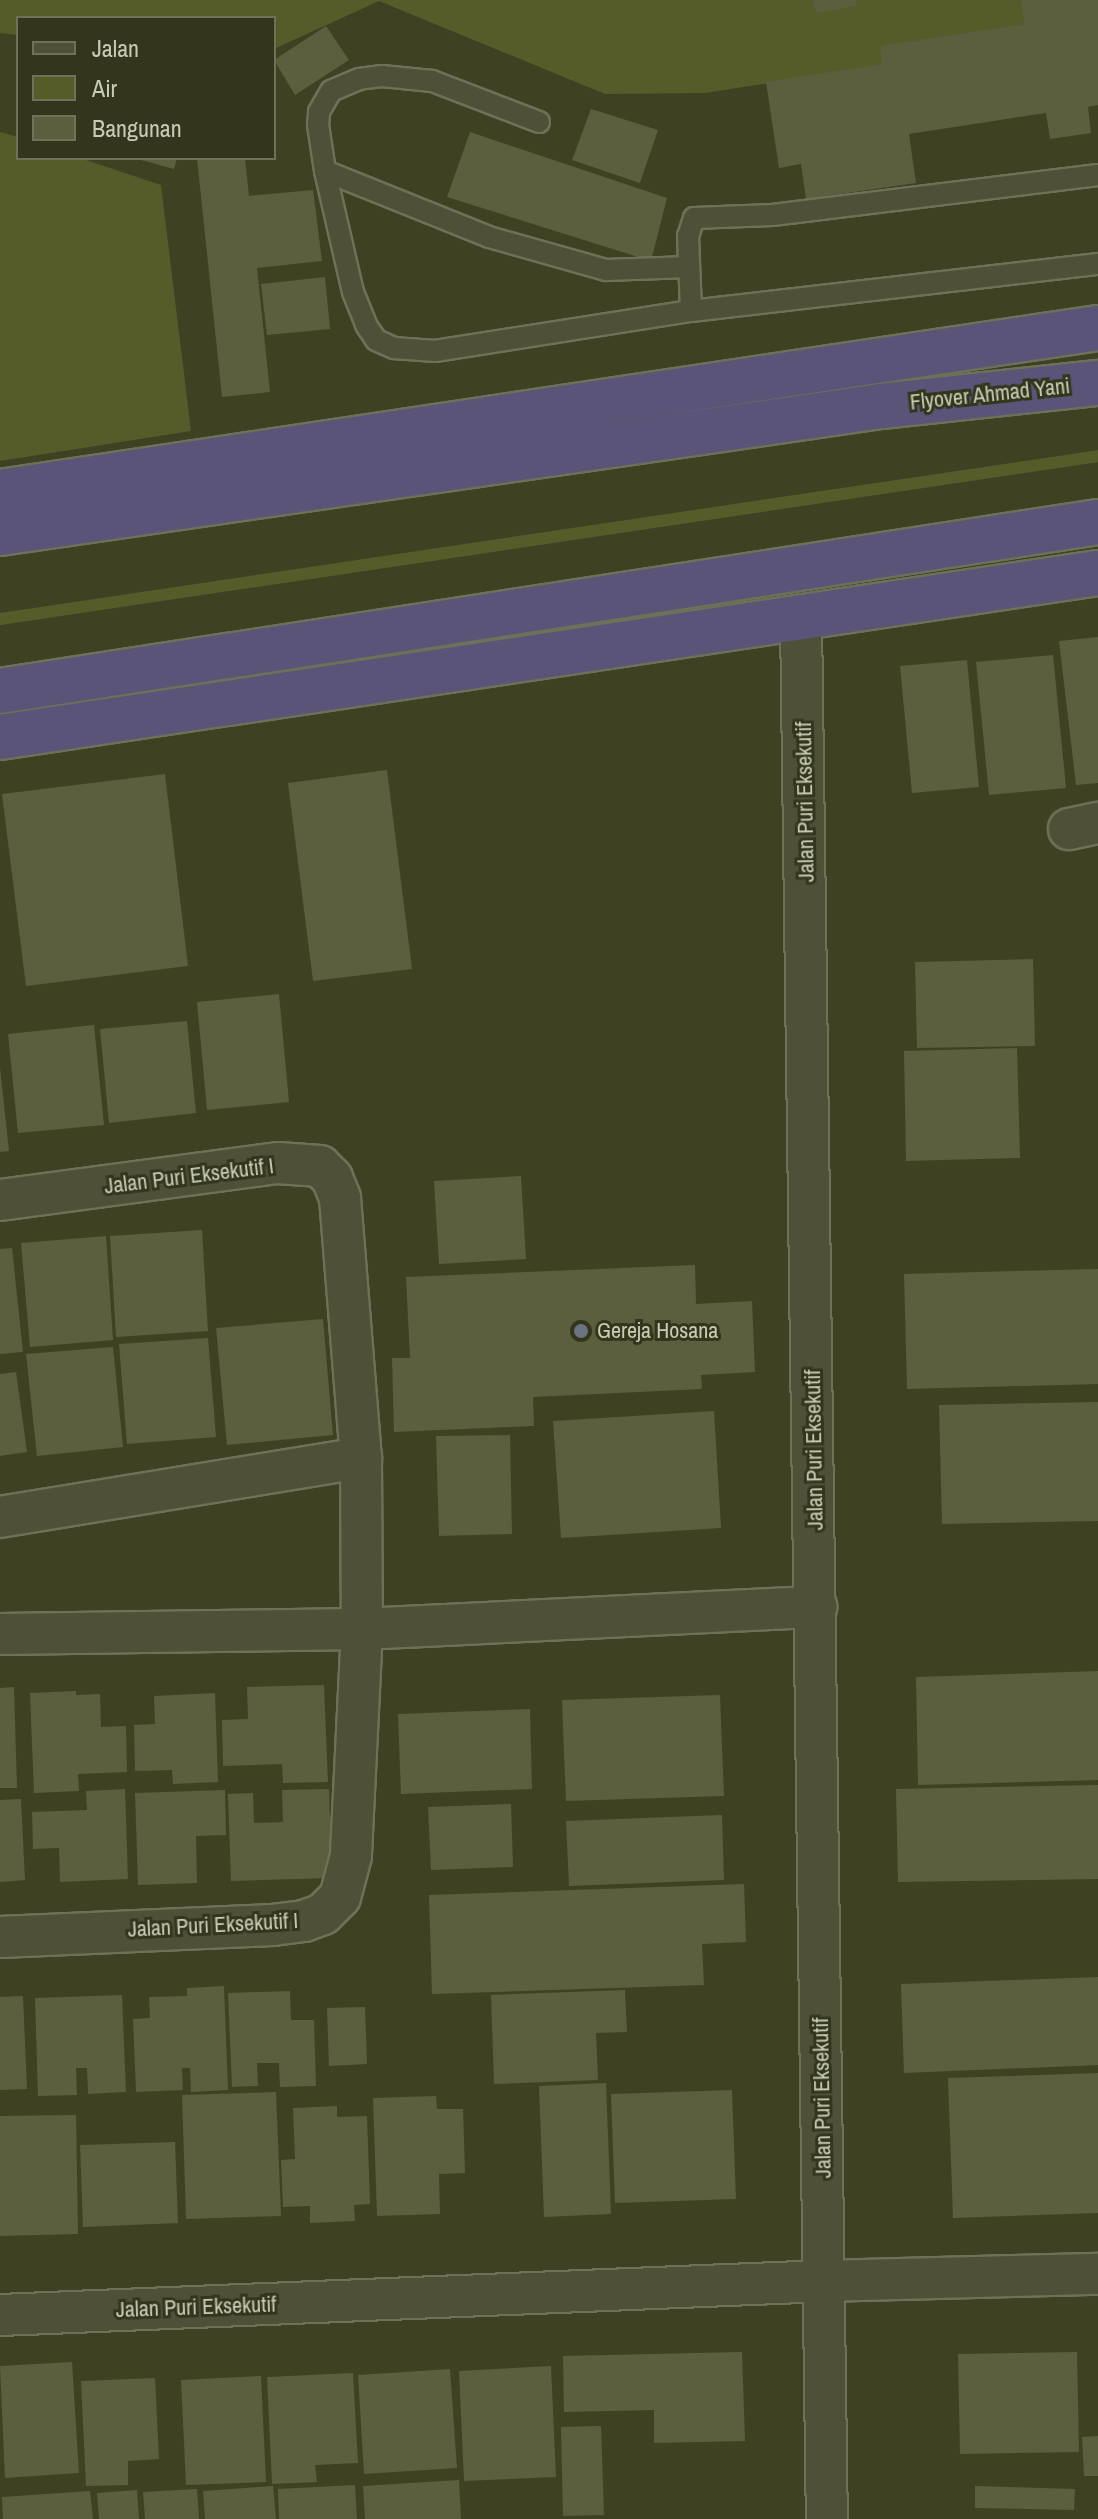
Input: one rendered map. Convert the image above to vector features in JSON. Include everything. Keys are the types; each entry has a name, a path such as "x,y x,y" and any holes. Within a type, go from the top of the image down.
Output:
{"highway":[{"path":"0,492 1098,328"},
{"name":"Flyover Ahmad Yani","path":"0,533 881,406 1098,383"},
{"path":"0,691 1098,522"},
{"path":"0,737 1098,573"}],"street":[{"name":"Jalan Puri Eksekutif","path":"801,619 827,2519"},
{"name":"Jalan Puri Eksekutif I","path":"0,1200 278,1163 320,1166 332,1178 340,1198 361,1458 362,1629 351,1856 340,1897 323,1914 304,1921 273,1925 0,1937"},
{"path":"0,1517 361,1458"},
{"path":"0,1634 362,1629 816,1607"},
{"name":"Jalan Puri Eksekutif","path":"0,2315 824,2281 1098,2274"}],"lane":[{"path":"539,122 432,81 382,76 359,79 331,91 319,112 325,171 357,303 376,340 394,348 435,351 691,311 1098,264"},
{"path":"325,171 489,237 606,270 689,267"},
{"path":"691,311 688,236 694,218 772,215 1098,175"}],"water":[{"path":"0,0 1098,0 1098,32 705,93 605,94 379,1 276,48 276,16 16,16 16,35 0,33"},
{"path":"0,132 16,136 16,160 86,160 161,185 191,431 0,461"}],"building":[{"path":"813,0 856,0 857,6 816,13"},
{"path":"1021,0 1098,0 1098,105 1088,107 1091,133 1050,139 1046,113 909,134 916,183 806,199 801,164 779,168 766,82 882,64 880,46 1024,24"},
{"path":"326,26 349,60 295,95 276,59"},
{"path":"591,109 658,130 640,183 572,160"},
{"path":"470,132 667,198 651,261 447,197"},
{"path":"141,160 176,160 174,169"},
{"path":"197,160 245,160 249,196 313,190 322,261 257,268 270,392 222,397"},
{"path":"325,277 330,329 267,335 261,284"},
{"path":"1098,637 1098,783 1076,785 1059,641"},
{"path":"1053,655 1066,788 989,795 976,662"},
{"path":"967,660 979,787 912,793 900,666"},
{"path":"387,770 412,969 313,981 288,783"},
{"path":"165,774 188,966 26,986 2,794"},
{"path":"1033,959 1035,1046 917,1048 915,962"},
{"path":"279,994 289,1102 207,1110 197,1002"},
{"path":"187,1021 196,1113 109,1123 100,1029"},
{"path":"94,1025 104,1125 18,1133 8,1034"},
{"path":"1017,1048 1020,1158 906,1161 904,1051"},
{"path":"0,1068 9,1151 0,1152"},
{"path":"521,1176 526,1259 439,1264 434,1181"},
{"path":"202,1230 208,1331 116,1337 110,1236"},
{"path":"106,1236 113,1340 30,1347 21,1243"},
{"path":"12,1248 23,1352 0,1354 0,1249"},
{"name":"Gereja Hosana","path":"695,1265 696,1304 752,1301 755,1372 701,1375 702,1389 533,1397 534,1426 394,1432 392,1358 410,1358 406,1277"},
{"path":"1098,1269 1098,1384 907,1389 904,1274"},
{"path":"323,1319 333,1435 227,1445 216,1328"},
{"path":"208,1338 216,1437 127,1444 119,1344"},
{"path":"113,1347 123,1447 37,1456 26,1354"},
{"path":"16,1372 27,1452 0,1456 0,1374"},
{"path":"1098,1402 1098,1521 942,1524 939,1405"},
{"path":"714,1411 721,1528 561,1538 553,1421"},
{"path":"510,1435 512,1534 439,1536 436,1436"},
{"path":"1098,1671 1098,1780 918,1785 916,1677"},
{"path":"324,1685 328,1782 283,1783 282,1764 223,1766 222,1720 248,1719 247,1687"},
{"path":"14,1687 17,1788 0,1788 0,1688"},
{"path":"76,1691 76,1695 100,1694 101,1727 126,1726 127,1772 78,1774 79,1791 34,1793 30,1693"},
{"path":"215,1693 218,1782 173,1784 172,1770 135,1771 134,1725 155,1724 154,1696"},
{"path":"720,1695 724,1796 566,1801 562,1700"},
{"path":"530,1709 532,1789 401,1794 398,1714"},
{"path":"1098,1785 1098,1879 898,1882 896,1789"},
{"path":"125,1789 128,1879 60,1882 59,1848 33,1849 32,1812 87,1810 86,1791"},
{"path":"329,1789 332,1878 231,1881 228,1794 253,1793 254,1823 283,1822 282,1790"},
{"path":"225,1790 226,1835 196,1836 197,1883 138,1885 135,1793"},
{"path":"21,1799 25,1880 0,1882 0,1800"},
{"path":"511,1804 513,1867 431,1870 428,1807"},
{"path":"722,1815 724,1880 569,1886 566,1821"},
{"path":"744,1884 746,1942 702,1944 704,1985 432,1994 429,1895"},
{"path":"1098,1977 1098,2065 904,2073 901,1984"},
{"path":"224,1986 228,2090 191,2092 190,2068 182,2068 183,2090 136,2092 133,2019 150,2018 149,1997 187,1996 187,1988"},
{"path":"625,1990 627,2032 596,2033 598,2080 494,2084 491,1995"},
{"path":"290,1991 291,2020 314,2020 316,2086 280,2087 279,2063 257,2063 258,2086 232,2087 228,1993"},
{"path":"122,1995 126,2092 88,2094 87,2068 76,2068 77,2095 38,2096 35,1998"},
{"path":"23,1996 27,2089 0,2090 0,1997"},
{"path":"365,2007 367,2064 329,2066 327,2008"},
{"path":"1098,2073 1098,2213 953,2218 948,2078"},
{"path":"606,2083 611,2214 544,2217 539,2086"},
{"path":"732,2090 736,2199 615,2203 611,2094"},
{"path":"276,2092 281,2216 186,2219 182,2095"},
{"path":"436,2096 437,2109 463,2109 465,2173 439,2174 440,2214 377,2216 373,2098"},
{"path":"337,2106 337,2117 367,2116 370,2204 354,2205 355,2221 310,2223 310,2206 283,2207 281,2160 295,2159 293,2108"},
{"path":"76,2115 78,2234 0,2236 0,2116"},
{"path":"175,2142 178,2223 83,2227 80,2145"},
{"path":"742,2352 745,2441 654,2443 654,2410 564,2412 563,2356"},
{"path":"1077,2352 1079,2452 960,2454 958,2354"},
{"path":"72,2362 79,2473 5,2478 0,2366"},
{"path":"551,2366 556,2477 464,2481 459,2371"},
{"path":"450,2369 457,2468 364,2474 358,2375"},
{"path":"353,2373 358,2463 315,2465 317,2482 272,2484 267,2377"},
{"path":"261,2376 266,2482 186,2485 181,2380"},
{"path":"155,2378 159,2459 128,2461 128,2485 86,2486 81,2381"},
{"path":"601,2426 604,2515 563,2516 561,2427"},
{"path":"1098,2436 1098,2476 1084,2476 1082,2437"},
{"path":"459,2480 461,2519 365,2519 363,2486"},
{"path":"355,2485 357,2519 279,2519 278,2489"},
{"path":"273,2486 276,2519 205,2519 203,2491"},
{"path":"975,2486 1075,2489 1074,2510 975,2508"},
{"path":"197,2489 199,2519 145,2519 143,2492"},
{"path":"137,2490 139,2519 99,2519 97,2493"},
{"path":"90,2491 93,2519 3,2519 2,2497"}],"waterway":[{"path":"0,619 1098,456"}],"place":[{"name":"Gereja Hosana","path":"581,1331"}]}
